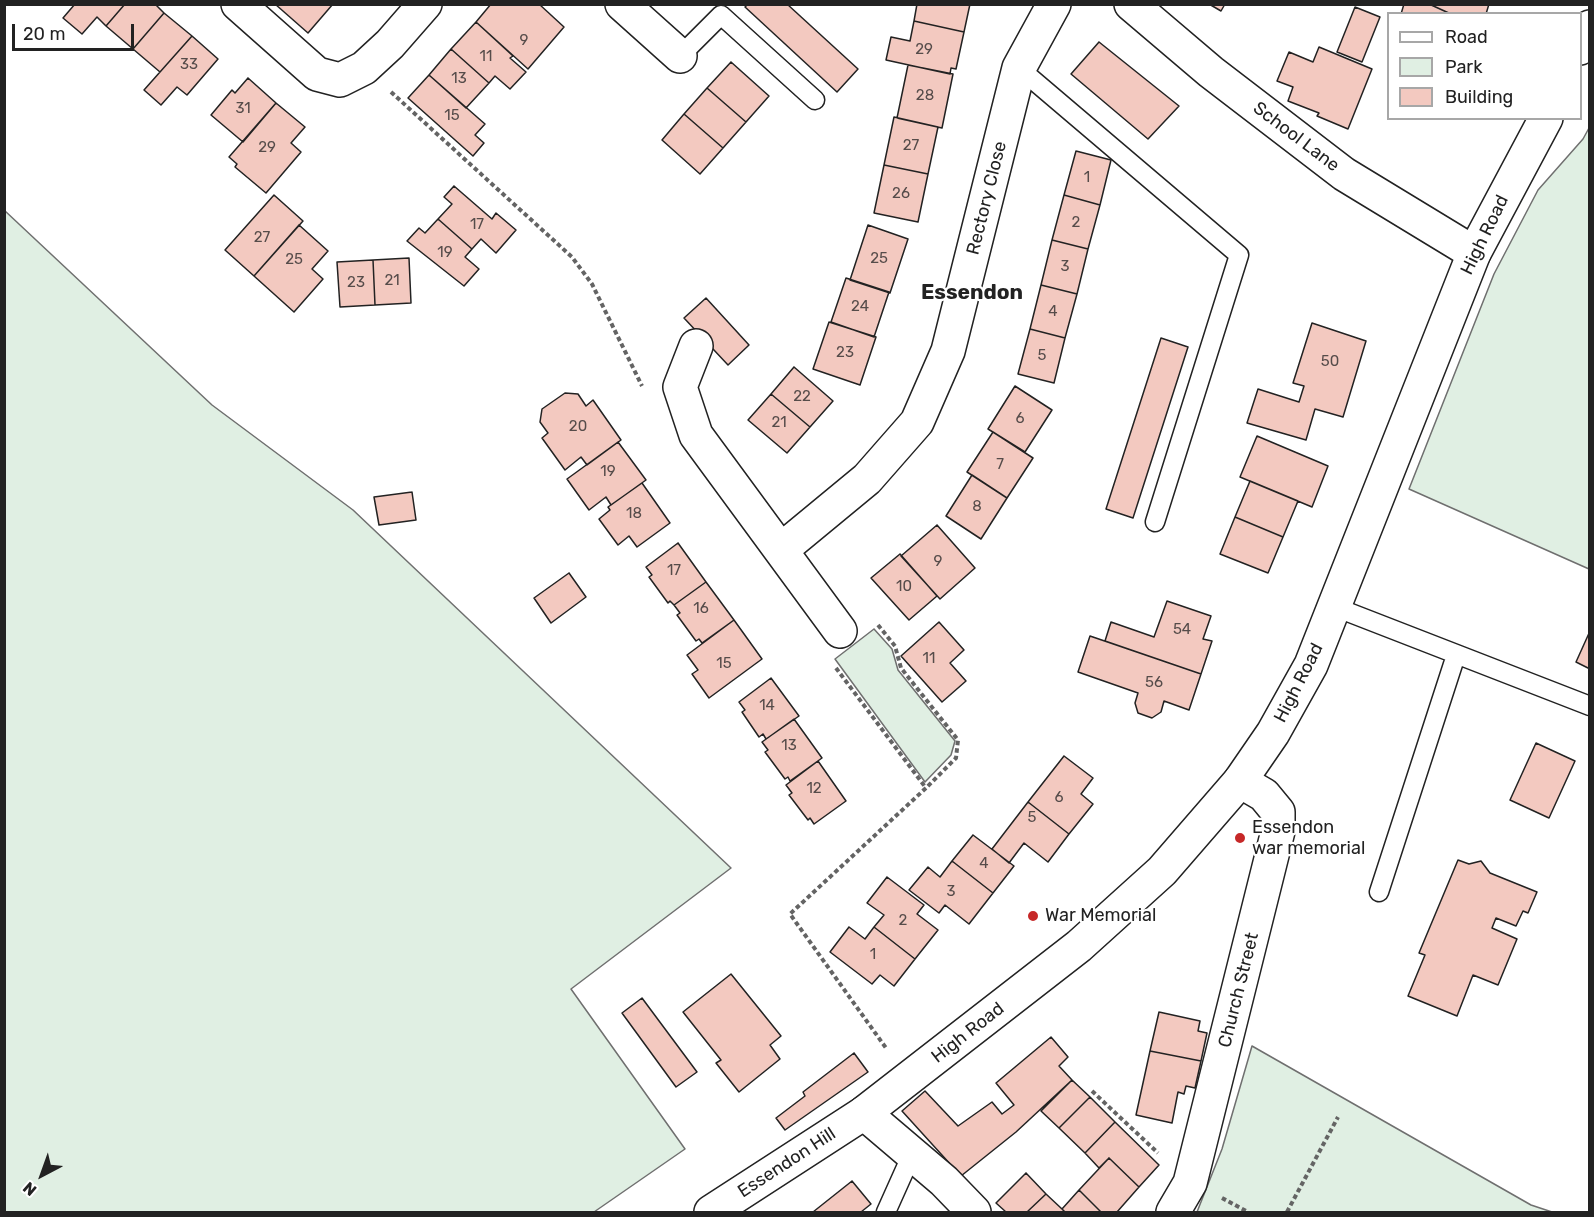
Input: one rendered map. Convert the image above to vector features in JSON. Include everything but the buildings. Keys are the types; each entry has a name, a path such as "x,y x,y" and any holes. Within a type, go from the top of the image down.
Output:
{"street":[{"path":"238,4 316,74 340,80 364,68 390,44 425,4"},
{"path":"622,4 680,56"},
{"name":"Rectory Close","path":"781,550 867,479 917,422 948,351 1019,68 1054,4"},
{"name":"School Lane","path":"1131,4 1211,72 1344,174 1474,253"},
{"path":"1582,46 1590,27"},
{"name":"High Road","path":"864,1113 1079,946 1162,871 1240,781 1273,733 1311,665 1474,253 1545,120"},
{"path":"696,346 680,387 696,435 781,550 835,644"},
{"name":"Church Street","path":"1173,1212 1190,1183 1278,831 1278,812 1264,795 1240,781"},
{"path":"864,1113 974,1212"},
{"name":"Essendon Hill","path":"711,1212 864,1113"}],"lane":[{"path":"680,56 721,15 815,100"},
{"path":"1019,68 1239,255 1155,522"},
{"path":"1335,607 1590,706"},
{"path":"1379,892 1456,655"},
{"path":"886,1212 912,1154"}],"path":[{"path":"364,68 572,258 592,284 646,395"},
{"path":"835,644 926,788 790,914 908,1079"},
{"path":"1092,1091 1190,1183"},
{"path":"1287,1212 1338,1117"}],"green space":[{"path":"1589,128 1589,569 1409,489 1494,274 1538,190 1583,139"},
{"path":"4,210 212,405 353,510 731,868 571,989 685,1149 594,1212 5,1212"},
{"path":"874,629 892,649 898,670 955,741 951,755 925,782 835,659"},
{"path":"1252,1046 1531,1205 1552,1212 1197,1212 1222,1149"}],"place":[{"name":"Essendon war memorial","path":"1240,838"},
{"name":"War Memorial","path":"1033,916"}],"district":[{"name":"Essendon","path":"972,293"}]}
